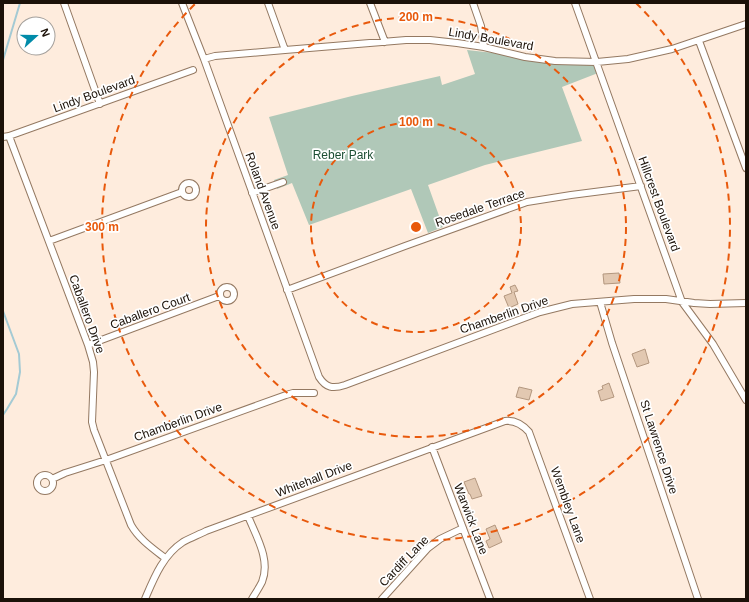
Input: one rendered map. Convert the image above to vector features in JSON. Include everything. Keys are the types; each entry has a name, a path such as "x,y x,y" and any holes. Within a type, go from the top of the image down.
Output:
{"street":[{"path":"64,3 100,104"},
{"name":"Roland Avenue","path":"182,3 204,59 319,377 326,385"},
{"path":"268,3 285,50"},
{"path":"370,3 385,42"},
{"path":"473,3 481,26 484,47"},
{"name":"Hillcrest Boulevard","path":"575,3 682,302 713,344 746,400"},
{"name":"Lindy Boulevard","path":"204,59 215,56 285,50 406,40 430,40 484,47 525,57 555,62 597,62 628,59 672,49 746,24"},
{"path":"699,41 746,168"},
{"name":"Lindy Boulevard","path":"6,137 192,70"},
{"name":"Caballero Drive","path":"6,137 49,240 88,345 94,372 92,422 94,430 131,525 140,538 165,558"},
{"path":"252,193 283,182"},
{"name":"Rosedale Terrace","path":"288,290 527,202 571,194 641,186"},
{"path":"49,240 182,192"},
{"name":"Caballero Court","path":"88,345 219,296"},
{"name":"Chamberlin Drive","path":"326,385 334,388 345,385 540,312 572,304 634,299 666,299 710,304 746,303"},
{"name":"St Lawrence Drive","path":"600,302 698,599"},
{"name":"Chamberlin Drive","path":"52,479 65,473 106,460 286,394 314,393"},
{"name":"Whitehall Drive","path":"145,599 165,558 177,546 206,531 505,421 511,420 519,423"},
{"name":"Wembley Lane","path":"519,423 529,432 590,599"},
{"name":"Warwick Lane","path":"432,447 490,599"},
{"path":"248,516 264,555 265,568 262,582 252,599"},
{"name":"Cardiff Lane","path":"382,599 428,548 440,539 463,528"}],"green space":[{"name":"Reber Park","path":"467,50 597,64 598,73 562,87 582,141 485,165 428,185 443,227 428,233 411,189 309,225 292,183 277,189 274,180 288,175 269,117 440,76 442,85 475,74"}],"building":[{"path":"619,273 620,283 604,284 603,274"},
{"path":"515,285 518,291 514,292 518,304 509,308 504,296 512,293 510,287"},
{"path":"645,349 649,363 637,367 632,354"},
{"path":"609,383 614,397 601,401 598,391 603,389 602,386"},
{"path":"519,387 532,390 529,400 516,397"},
{"path":"475,478 482,496 472,499 464,482"},
{"path":"495,525 502,542 489,548 486,541 490,539 486,529"}],"waterway":[{"path":"3,60 20,3"},
{"path":"3,311 19,354 20,372 16,394 3,415"}]}
